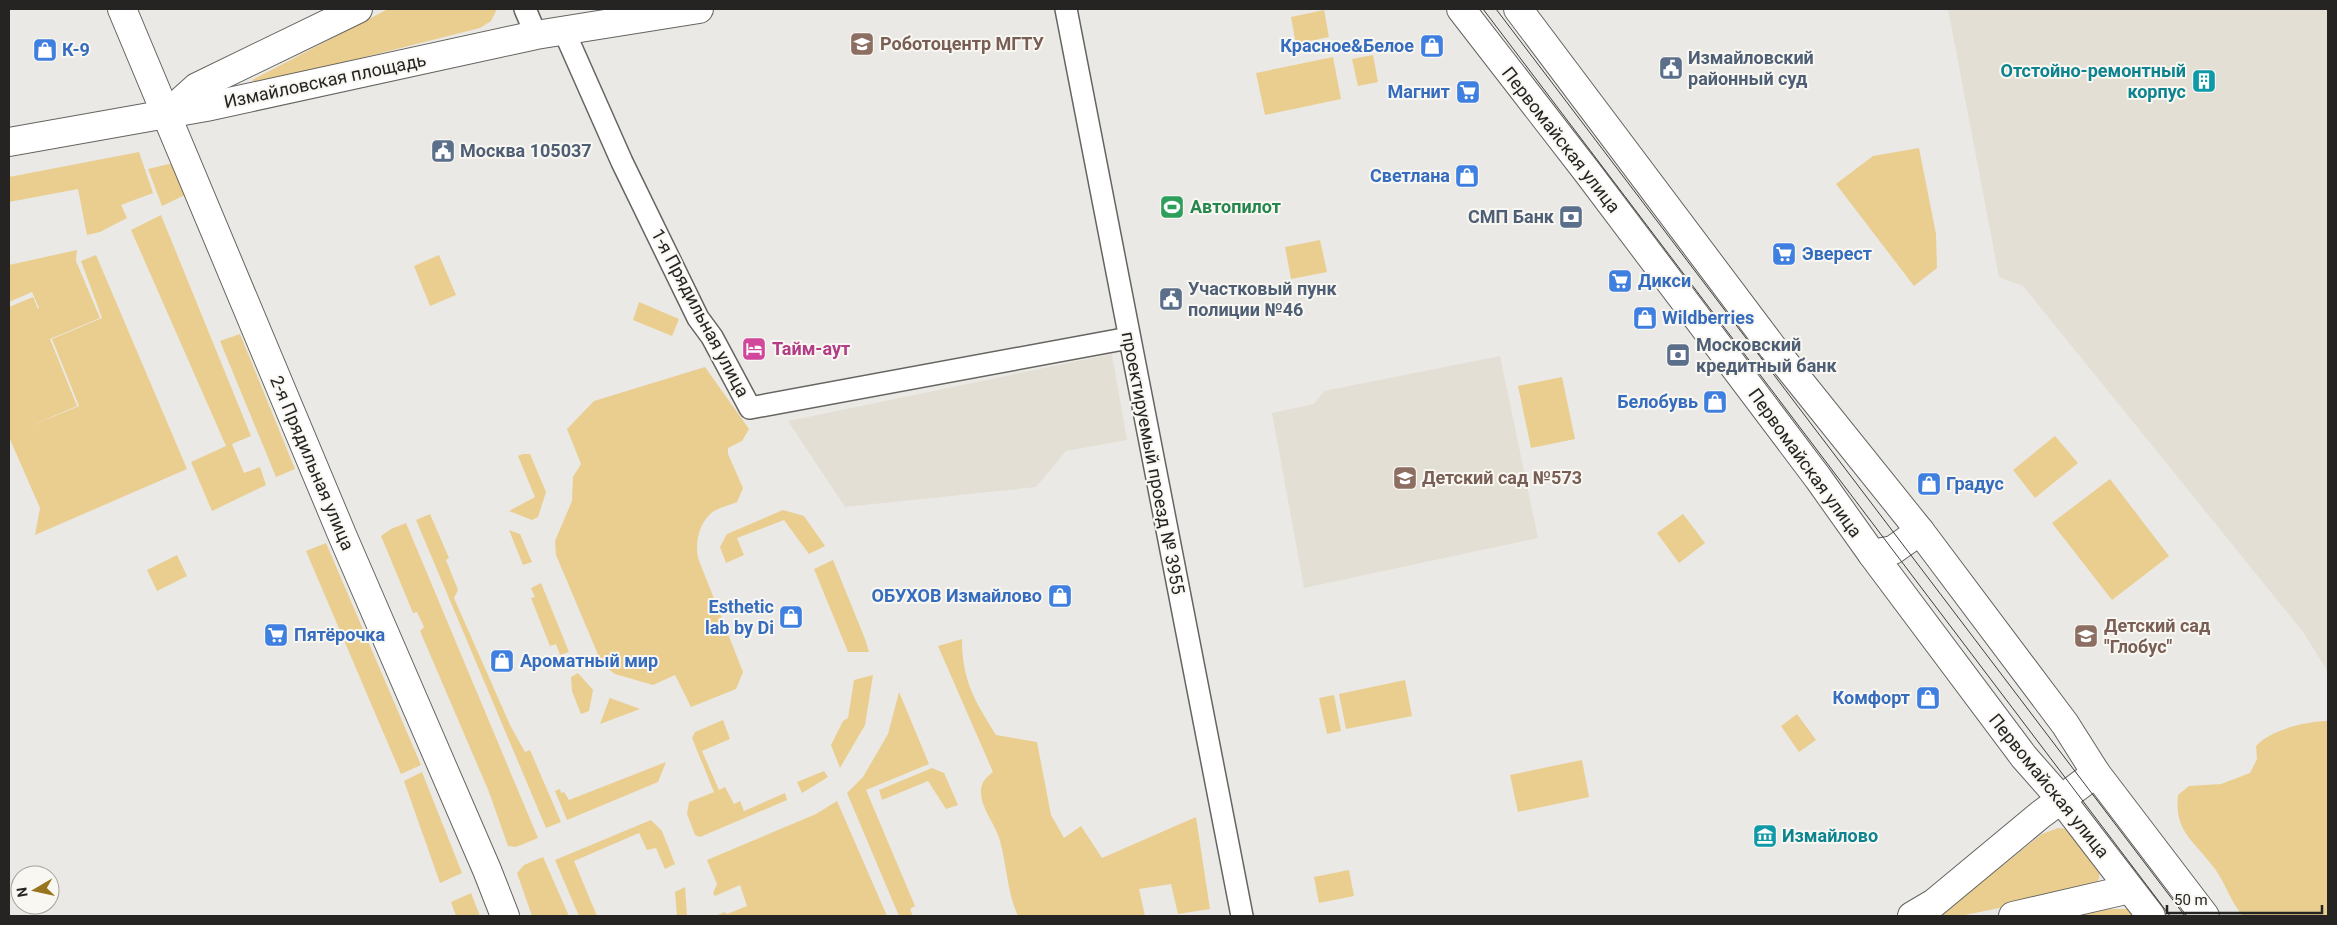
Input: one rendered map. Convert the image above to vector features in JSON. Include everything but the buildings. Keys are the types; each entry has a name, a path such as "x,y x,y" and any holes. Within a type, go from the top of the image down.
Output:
{"main road":[{"name":"2-я Прядильная улица","path":"122,9 343,537 487,870 505,916"},
{"name":"Измайловская площадь","path":"167,114 197,87 358,9"},
{"name":"Измайловская площадь","path":"167,114 536,35 699,9"},
{"name":"Первомайская улица","path":"1461,9 1524,93 1588,173 1818,478 1872,554 2024,757 2061,799 2151,916"},
{"path":"1518,9 1773,348 1920,531 2065,724 2096,773 2204,916"},
{"path":"9,142 167,114"},
{"path":"1872,554 1893,550 1920,531"},
{"path":"1912,916 1934,903 2061,799 2096,773"},
{"path":"2013,916 2130,889"}],"street":[{"path":"525,9 536,35"},
{"name":"проектируемый проезд № 3955","path":"1066,9 1242,916"},
{"name":"1-я Прядильная улица","path":"564,31 622,162 698,318 712,337 750,408 1129,338"}],"shaded area":[{"path":"388,9 497,9 491,21 480,28 258,84 252,80"},
{"path":"1948,9 2328,9 2328,672 2303,632 2023,286 1999,277"},
{"path":"1324,10 1329,37 1296,44 1291,17"},
{"path":"1373,55 1378,82 1358,86 1352,59"},
{"path":"1333,57 1341,99 1265,115 1256,73"},
{"path":"1919,148 1936,234 1937,268 1914,286 1836,184 1873,156"},
{"path":"139,152 153,193 121,205 127,218 100,232 87,235 78,189 9,202 9,177"},
{"path":"173,163 187,194 162,206 148,169"},
{"path":"161,215 251,436 232,444 244,473 260,467 266,485 212,511 191,462 226,446 131,230"},
{"path":"1320,240 1327,272 1291,279 1285,247"},
{"path":"77,250 76,261 100,318 50,339 77,406 26,428 79,406 52,339 102,318 81,261 96,255 187,469 35,535 40,508 9,437 9,307 33,297 39,308 32,292 9,302 9,265"},
{"path":"439,255 456,295 430,306 414,266"},
{"path":"639,302 679,319 672,336 633,320"},
{"path":"240,334 295,469 276,477 220,341"},
{"path":"1112,354 1127,440 1066,451 1036,487 845,507 788,421"},
{"name":"Детский сад №573","path":"1500,356 1538,538 1304,588 1272,413 1314,404 1324,391"},
{"path":"705,367 749,429 742,441 728,448 728,454 743,488 737,502 714,511 709,515 699,532 697,545 698,558 743,672 736,689 691,707 675,675 653,685 615,674 602,664 556,555 555,541 572,501 573,477 581,464 567,429 594,401"},
{"path":"1562,377 1575,439 1531,448 1518,386"},
{"path":"2055,436 2078,463 2035,498 2013,470"},
{"path":"530,454 546,492 538,517 532,520 509,511 535,497 518,456"},
{"path":"2110,479 2169,556 2112,600 2052,523"},
{"path":"783,510 804,516 825,546 809,554 784,520 737,538 744,555 726,563 720,547 727,534"},
{"path":"430,514 449,558 446,560 458,590 454,598 510,725 525,752 530,750 561,822 546,828 416,520"},
{"path":"1683,514 1705,543 1679,563 1657,533"},
{"path":"406,523 538,838 516,847 508,846 489,792 420,631 424,627 417,612 413,613 381,536 391,529"},
{"path":"509,530 520,534 532,562 523,565"},
{"path":"326,543 421,765 401,774 306,551"},
{"path":"177,555 187,576 157,591 147,570"},
{"path":"833,560 869,652 848,652 814,569"},
{"path":"541,583 569,652 560,655 556,644 550,646 531,598 535,597 531,588"},
{"path":"962,639 967,679 976,701 996,735 1037,742 1051,815 1064,838 1081,826 1102,858 1196,817 1210,909 1178,914 1171,884 1139,889 1145,916 1018,916 1009,888 1000,841 982,800 982,784 993,772 938,646"},
{"path":"578,673 593,690 589,711 581,714 572,691 571,677"},
{"path":"873,675 865,725 840,768 831,745 843,721 848,718 854,680"},
{"path":"1405,680 1412,716 1346,729 1339,694"},
{"path":"899,692 929,764 866,790 915,906 910,909 913,916 899,916 847,793 863,777 888,734"},
{"path":"1334,695 1341,731 1327,734 1319,698"},
{"path":"610,698 640,709 600,724"},
{"path":"1797,714 1816,740 1799,752 1781,726"},
{"path":"723,720 730,739 702,751 719,790 725,787 734,804 740,801 744,811 785,793 787,800 700,837 695,835 687,814 689,802 714,792 692,738 695,732"},
{"path":"2328,721 2328,916 2243,916 2215,869 2183,828 2179,819 2178,795 2189,786 2221,784 2250,773 2257,759 2256,746 2270,735 2300,725"},
{"path":"1582,760 1589,797 1518,812 1510,775"},
{"path":"666,762 658,782 567,820 555,791 560,789 561,793 564,792 569,800"},
{"path":"932,768 944,773 958,805 946,809 928,781 882,800 879,790"},
{"path":"824,771 828,777 802,793 797,782"},
{"path":"422,772 462,873 440,883 404,781"},
{"path":"837,801 887,916 715,916 725,912 727,914 747,906 740,885 715,896 713,893 717,884 707,860 816,814"},
{"path":"651,820 662,831 675,864 665,869 656,848 647,850 639,833 574,861 597,916 579,916 555,860"},
{"path":"2058,828 2068,829 2090,854 2098,869 2099,876 2094,885 2083,891 1960,916 1942,916 1941,914 2042,834"},
{"path":"543,857 569,916 532,916 517,873 524,865"},
{"path":"1349,870 1354,896 1319,903 1314,877"},
{"path":"685,887 687,916 677,916 675,892"},
{"path":"471,893 480,916 456,916 451,902"},
{"path":"2109,909 2127,909 2137,916 2076,916"}],"tram line":[{"path":"1483,9 2170,916"},
{"path":"1496,9 2185,916"}],"place":[{"name":"Роботоцентр МГТУ","path":"862,44"},
{"name":"Красное&Белое","path":"1432,46"},
{"name":"К-9","path":"45,50"},
{"name":"Измайловский районный суд","path":"1671,68"},
{"name":"Отстойно-ремонтный корпус","path":"2204,81"},
{"name":"Магнит","path":"1468,92"},
{"name":"Москва 105037","path":"443,151"},
{"name":"Светлана","path":"1467,176"},
{"name":"Автопилот","path":"1172,207"},
{"name":"СМП Банк","path":"1571,217"},
{"name":"Эверест","path":"1784,254"},
{"name":"Дикси","path":"1620,281"},
{"name":"Участковый пунк полиции №46","path":"1171,299"},
{"name":"Wildberries","path":"1645,318"},
{"name":"Тайм-аут","path":"754,349"},
{"name":"Московский кредитный банк","path":"1678,355"},
{"name":"Белобувь","path":"1715,402"},
{"name":"Детский сад №573","path":"1405,478"},
{"name":"Градус","path":"1929,484"},
{"name":"ОБУХОВ Измайлово","path":"1060,596"},
{"name":"Esthetic lab by Di","path":"791,617"},
{"name":"Пятёрочка","path":"276,635"},
{"name":"Детский сад \"Глобус\"","path":"2086,636"},
{"name":"Ароматный мир","path":"502,661"},
{"name":"Комфорт","path":"1928,698"},
{"name":"Измайлово","path":"1765,836"}]}
